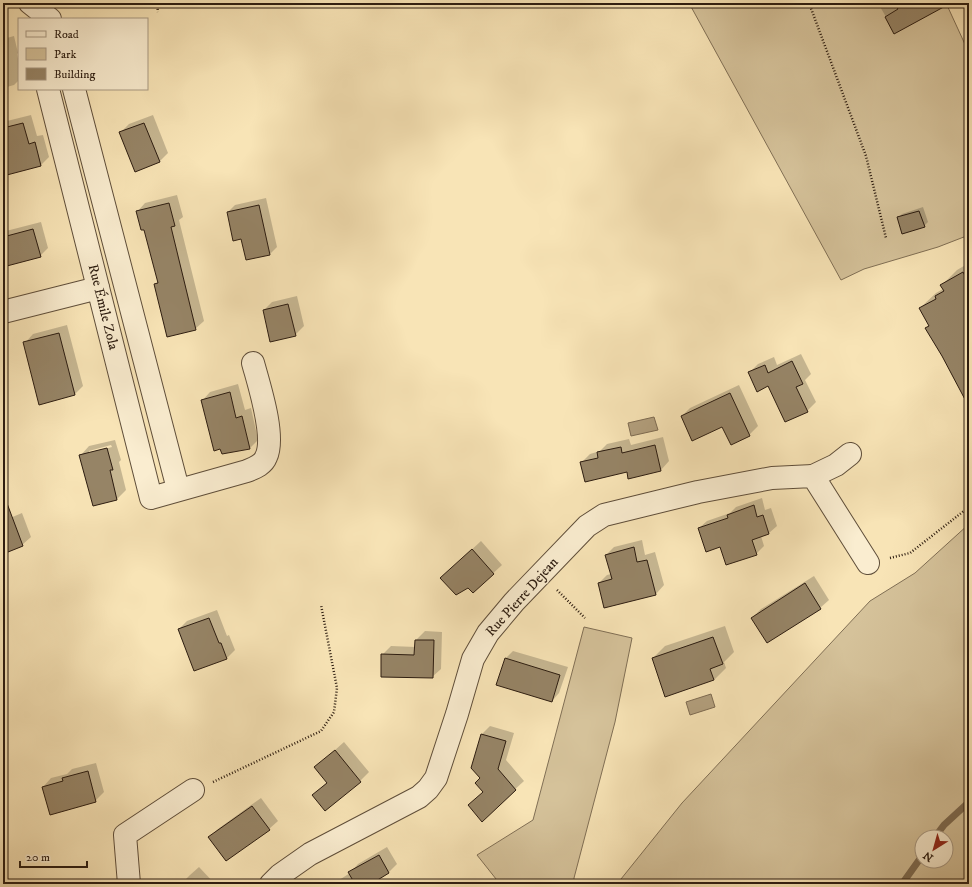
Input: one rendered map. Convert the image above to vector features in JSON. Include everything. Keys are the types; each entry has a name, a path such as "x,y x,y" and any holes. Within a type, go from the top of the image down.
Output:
{"street":[{"path":"26,3 30,18"},
{"path":"30,3 49,18"},
{"name":"Rue Émile Zola","path":"48,90 151,498 178,490"},
{"path":"74,90 178,490 246,471 259,466 266,458 270,446 269,430 253,363"},
{"path":"3,312 98,288"},
{"name":"Rue Pierre Dejean","path":"271,884 280,875 310,854 419,797 428,789 436,778 473,659 488,633 514,602 587,526 604,515 698,492 772,478 813,476 836,465 850,454"},
{"path":"813,476 868,563"},
{"path":"129,884 125,835 193,790"}],"path":[{"path":"157,3 158,12"},
{"path":"808,3 866,156 886,238"},
{"path":"868,563 910,553 969,507"},
{"path":"540,575 585,618"},
{"path":"193,790 321,731 328,724 334,712 337,688 321,605"}],"green space":[{"path":"689,3 946,3 969,53 969,235 938,247 864,269 841,280"},
{"path":"969,524 969,876 964,884 617,884 682,803 870,601 915,573"},
{"path":"584,627 632,638 615,722 574,878 574,884 500,884 477,855 533,820"}],"shaded area":[{"path":"654,417 658,430 631,436 628,423"},
{"path":"711,694 715,707 690,715 686,702"}],"building":[{"path":"894,3 951,3 894,34 885,17 898,9"},
{"path":"23,123 29,144 35,142 41,166 3,176 3,128"},
{"path":"144,123 160,162 135,172 119,132"},
{"path":"169,203 175,226 171,227 196,330 167,337 154,284 158,283 144,230 141,230 136,211"},
{"path":"259,205 270,255 246,260 241,239 233,241 227,212"},
{"path":"919,211 925,227 902,234 897,217"},
{"path":"33,229 41,257 3,267 3,237"},
{"path":"963,272 969,283 969,407 942,356 925,328 929,326 919,308 936,299 935,296 944,291 940,285"},
{"path":"288,304 296,336 270,342 263,310"},
{"path":"59,333 75,395 39,405 23,342"},
{"path":"792,361 803,384 796,387 808,412 785,422 768,386 757,392 748,372 765,365 768,373"},
{"path":"230,392 236,418 242,416 250,449 222,454 220,449 214,451 201,400"},
{"path":"730,393 750,436 731,445 722,427 692,441 681,416"},
{"path":"655,445 661,471 628,479 627,472 585,482 580,462 598,458 597,452 621,447 622,453"},
{"path":"107,448 113,470 110,470 117,500 93,506 79,455"},
{"path":"3,498 5,498 23,546 3,554"},
{"path":"754,505 757,517 763,515 769,534 752,540 757,555 726,565 720,547 706,552 698,528 728,518 727,515"},
{"path":"634,547 637,562 647,560 656,595 604,608 598,583 612,579 605,555"},
{"path":"472,549 494,574 473,593 468,588 456,595 440,578"},
{"path":"805,583 821,609 767,643 751,618"},
{"path":"209,618 227,659 194,671 178,629"},
{"path":"713,637 723,664 710,669 714,680 665,697 652,658"},
{"path":"415,640 434,640 433,678 381,677 381,654 414,655"},
{"path":"505,658 560,675 552,702 496,685"},
{"path":"481,734 506,741 498,769 516,790 482,822 468,805 483,792 475,783 480,778 471,768"},
{"path":"335,750 361,782 325,811 312,795 327,783 314,767"},
{"path":"88,771 96,802 50,815 42,787 63,781 62,778"},
{"path":"252,806 270,830 226,861 208,837"},
{"path":"379,855 389,873 371,884 355,884 348,872"}],"waterway":[{"path":"941,829 969,802"},
{"path":"902,884 914,867"}]}
